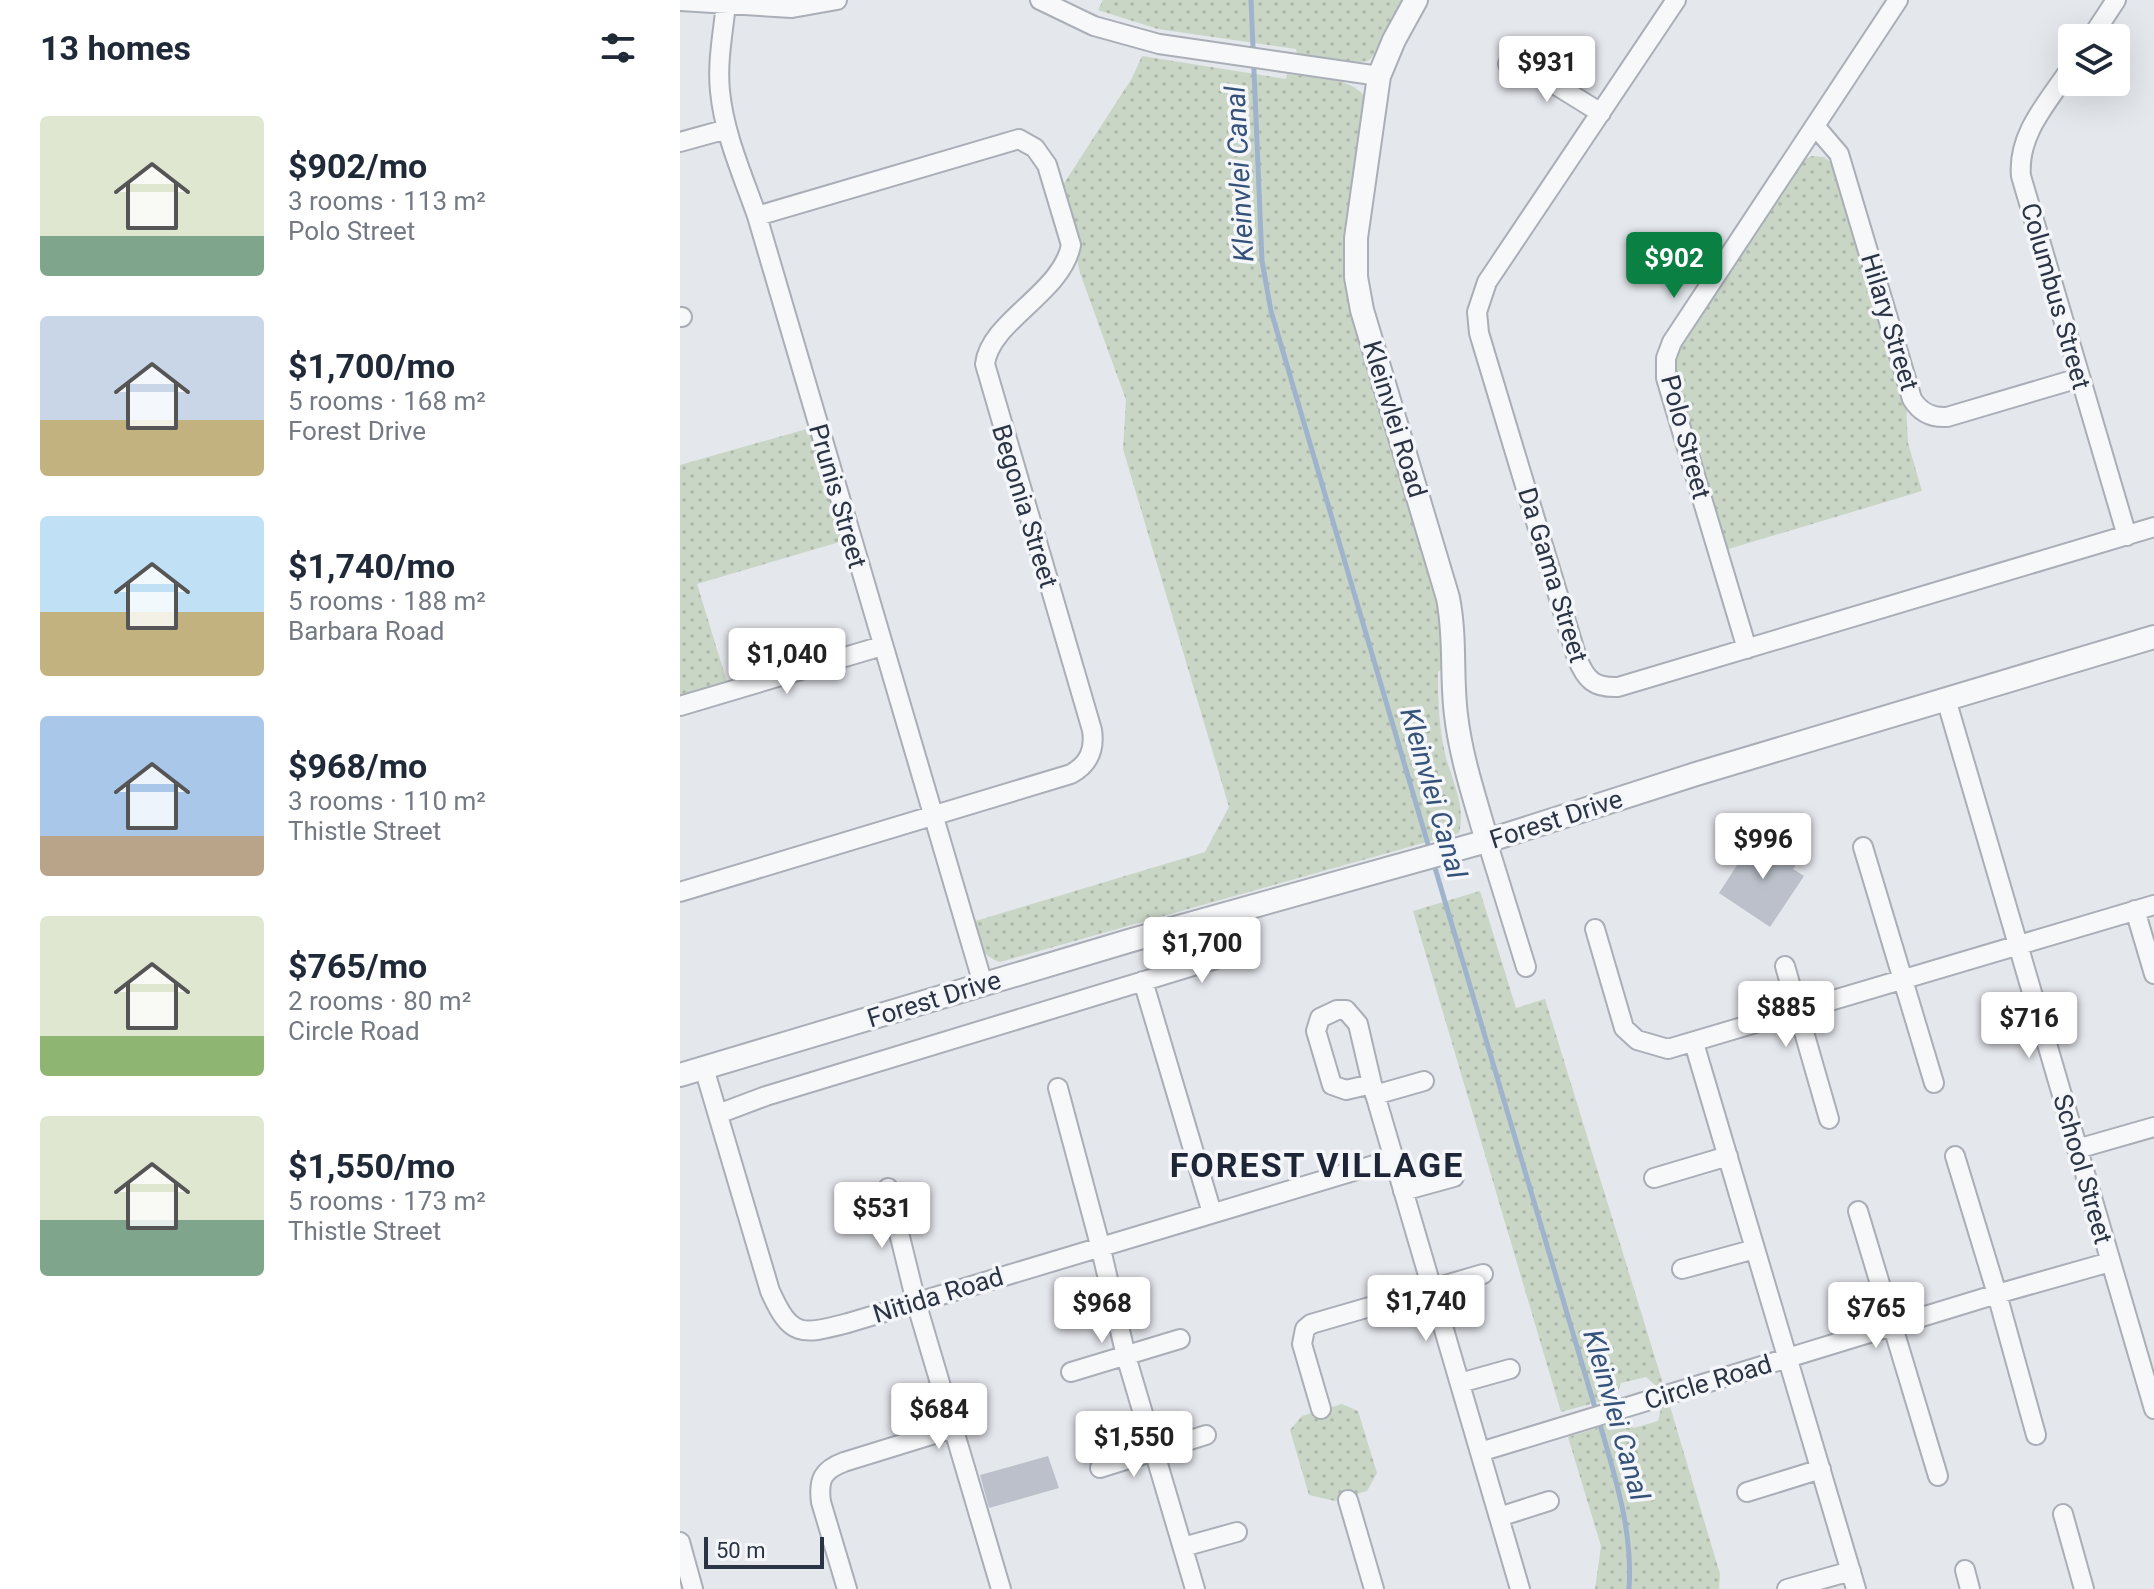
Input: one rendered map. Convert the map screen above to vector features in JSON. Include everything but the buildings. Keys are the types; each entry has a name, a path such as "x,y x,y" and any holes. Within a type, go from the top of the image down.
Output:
{"street":[{"path":"680,1 792,8 837,0"},
{"path":"1040,0 1094,26 1159,44 1379,76"},
{"name":"Kleinvlei Road","path":"1416,0 1379,76 1356,238 1356,277 1362,310 1448,598 1454,630 1454,693 1458,730 1487,841"},
{"name":"Da Gama Street","path":"1676,0 1487,282 1477,312 1479,333 1577,658 1587,679 1604,687 1618,687 2154,527"},
{"name":"Polo Street","path":"1747,649 1666,378 1666,358 1672,342 1898,0"},
{"path":"2100,24 2116,0"},
{"name":"Prunis Street","path":"726,4 719,70 727,129 757,216 983,984"},
{"path":"1508,64 1538,74 1601,113"},
{"name":"Columbus Street","path":"2058,87 2028,132 2020,165 2127,536"},
{"name":"Hilary Street","path":"1815,126 1839,154 1912,399 1921,410 1933,417 1947,417 2079,378"},
{"path":"680,142 727,129"},
{"name":"Begonia Street","path":"680,892 1071,774 1086,762 1093,747 1092,730 985,364 993,343 1064,266 1071,245 1047,165 1035,148 1019,139 757,216"},
{"name":"Forest Drive","path":"680,1075 983,984 1487,841 1696,774 2154,637"},
{"path":"680,706 882,646"},
{"name":"School Street","path":"1946,699 2154,1409"},
{"path":"1487,841 1526,967"},
{"path":"1863,847 1934,1083"},
{"path":"1595,929 1624,1028 1629,1035 1660,1049 1694,1043 2154,905"},
{"path":"2135,910 2154,974"},
{"name":"Forest Drive","path":"718,1114 766,1096 1249,949"},
{"path":"1785,966 1829,1119"},
{"path":"1143,981 1212,1213"},
{"path":"1694,1043 1853,1580 1787,1589"},
{"name":"Nitida Road","path":"704,1068 770,1291 780,1313 792,1327 806,1331 825,1329 1394,1159"},
{"path":"1424,1081 1373,1090 1520,1589"},
{"path":"1058,1088 1126,1356 1195,1589"},
{"path":"2077,1149 2154,1127"},
{"path":"1654,1178 1728,1156"},
{"path":"1955,1156 2036,1435"},
{"path":"1403,1191 1454,1177"},
{"path":"888,1188 916,1302 1001,1589"},
{"path":"1858,1211 1938,1476"},
{"path":"1682,1269 1755,1249"},
{"name":"Circle Road","path":"1480,1452 2110,1262"},
{"path":"1321,1409 1302,1344 1305,1329 1311,1324 1483,1274"},
{"path":"1071,1372 1180,1339"},
{"path":"1460,1383 1510,1369"},
{"path":"847,1589 821,1502 819,1488 822,1475 828,1468 844,1462 954,1428"},
{"path":"1100,1468 1206,1435"},
{"path":"1747,1492 1821,1469"},
{"path":"1348,1500 1374,1589"},
{"path":"1499,1517 1549,1501"},
{"path":"2063,1514 2084,1589"},
{"path":"1183,1547 1237,1532"},
{"path":"680,1542 693,1589"},
{"path":"1965,1570 1970,1589"}],"green space":[{"path":"1103,0 1403,0 1374,55 1368,61 1359,62 1297,54 1296,49 1158,29 1098,10"},
{"path":"1142,56 1286,79 1287,74 1329,79 1350,85 1365,97 1348,220 1440,607 1444,667 1438,672 1440,724 1461,823 1459,833 1000,962 984,951 972,922 1205,852 1229,807 1123,449 1126,400 1080,273 1061,188 1132,78"},
{"path":"1812,156 1824,157 1834,165 1906,404 1908,443 1922,491 1725,550 1672,373 1672,356 1800,161"},
{"path":"810,428 843,541 697,584 727,682 680,696 680,465"},
{"path":"1480,891 1516,1008 1545,999 1664,1387 1655,1385 1646,1377 1621,1383 1616,1397 1561,1412 1413,911"},
{"path":"1669,1403 1720,1574 1719,1589 1595,1589 1601,1546 1568,1437 1622,1420 1634,1428 1658,1421 1661,1409"},
{"path":"1342,1404 1358,1411 1377,1473 1367,1491 1335,1501 1309,1495 1290,1430 1302,1416"}],"waterway":[{"name":"Kleinvlei Canal","path":"1251,0 1262,261 1271,311 1430,851"},
{"name":"Kleinvlei Canal","path":"1433,861 1596,1411"},
{"name":"Kleinvlei Canal","path":"1599,1421 1617,1483 1625,1525 1629,1589"}],"district":[{"name":"FOREST VILLAGE","path":"1317,1165"}]}
